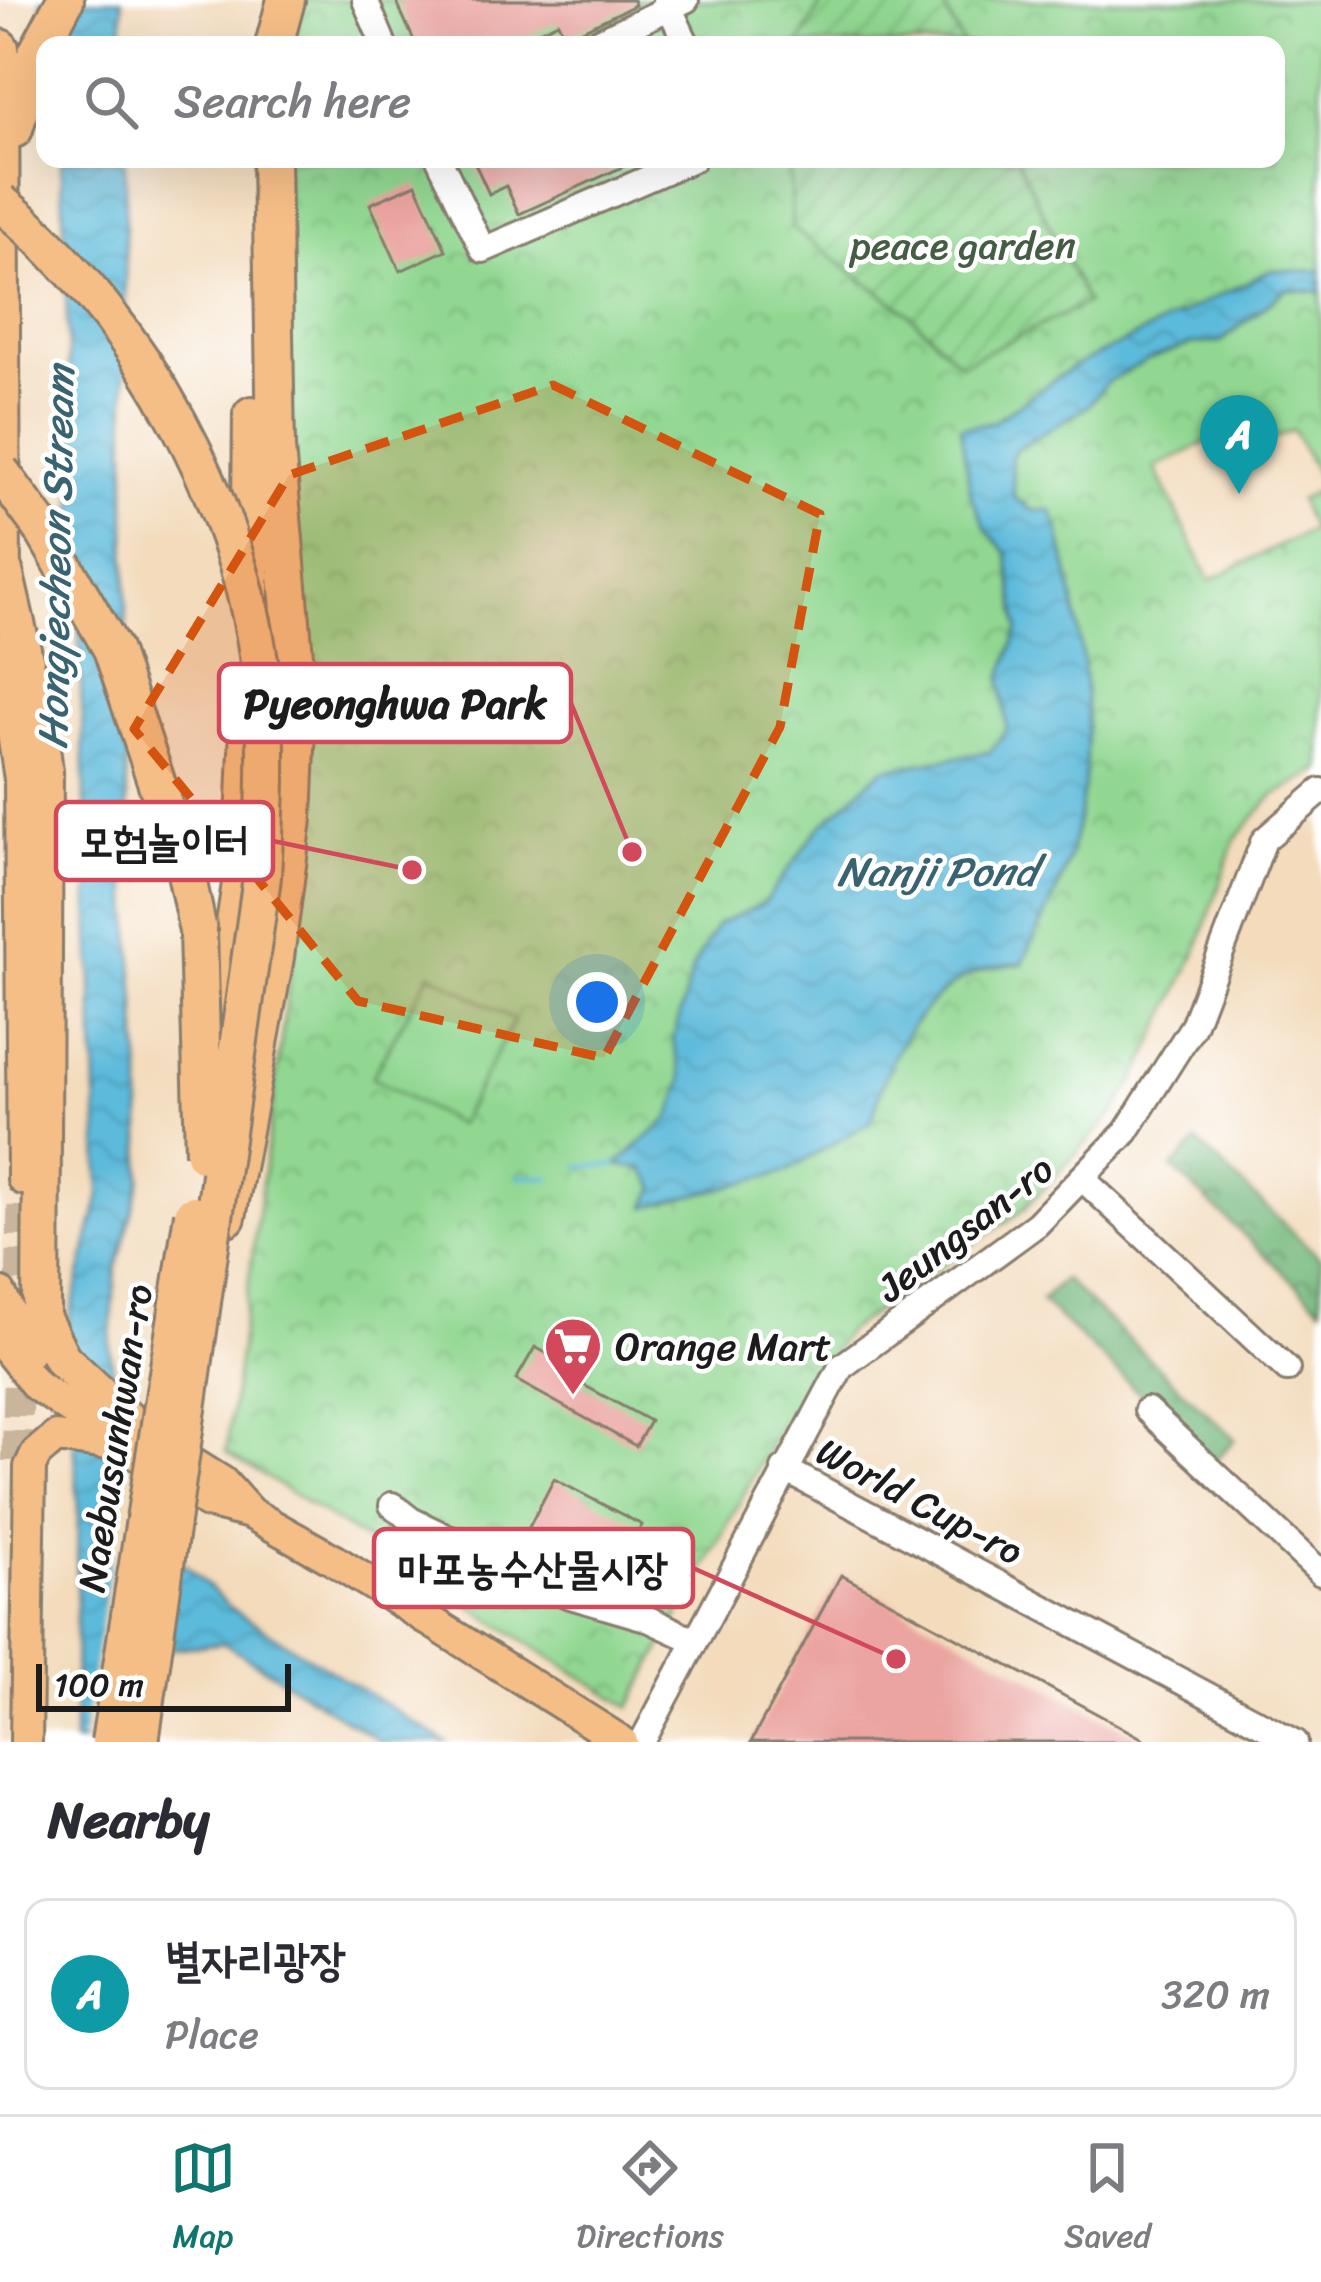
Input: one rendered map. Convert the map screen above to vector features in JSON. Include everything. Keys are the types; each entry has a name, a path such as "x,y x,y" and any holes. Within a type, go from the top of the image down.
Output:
{"highway":[{"path":"46,36 65,0"},
{"path":"256,36 260,0"},
{"path":"276,36 286,0"},
{"path":"0,47 4,240 0,621"},
{"path":"4,240 16,115 36,55"},
{"path":"205,1147 243,870 249,760 254,168"},
{"path":"208,1291 240,1168 293,819 298,702 275,448 271,168"},
{"path":"0,202 71,271 152,379 195,456 226,530 248,606 268,760 262,877 220,1165 208,1291"},
{"path":"0,471 42,527 112,649 185,868 197,931 205,1147"},
{"path":"4,571 36,710 44,771 42,1365 139,1443"},
{"name":"Naebusunhwan-ro","path":"110,1742 161,1393 205,1147"},
{"name":"Naebusunhwan-ro","path":"140,1742 208,1291"}],"main road":[{"path":"0,648 20,779 23,1180"},
{"path":"0,798 0,908"},
{"path":"0,1294 12,1328 42,1365"},
{"path":"0,1340 42,1365"},
{"path":"26,1457 56,1437 139,1443 222,1482 250,1513 622,1742"},
{"path":"11,1742 26,1457"},
{"path":"26,1457 30,1467 26,1742"}],"lane":[{"path":"364,0 380,36"},
{"path":"608,36 674,2 684,36"},
{"path":"443,168 483,250 672,168"},
{"name":"Jeungsan-ro","path":"784,1468 841,1367 986,1264 1084,1180 1160,1086 1193,1026 1264,840 1321,791"},
{"path":"1084,1180 1287,1369"},
{"path":"1147,1410 1321,1573"},
{"name":"World Cup-ro","path":"642,1742 784,1468 1295,1742"},
{"path":"392,1505 411,1520 567,1595 646,1618 694,1640"}],"highlighted area":[{"path":"553,385 820,514 780,727 604,1058 358,1001 134,729 289,475"}],"green space":[{"path":"303,0 1321,0 1321,271 1271,270 1071,368 993,422 987,531 1007,552 1019,629 1001,679 1007,728 990,752 883,770 818,829 764,903 717,925 673,1040 683,1080 671,1118 617,1164 644,1169 657,1187 647,1206 872,1121 890,1065 920,1015 964,979 991,968 1022,964 1061,882 1074,832 1082,690 1063,547 1051,510 1033,511 1014,497 1011,458 1016,449 1087,407 1107,382 1191,344 1221,342 1286,289 1321,292 1321,483 1293,430 1269,441 1255,418 1155,468 1210,580 1311,530 1299,500 1321,488 1321,770 1273,796 1235,840 1196,953 1139,1073 1114,1113 1023,1210 847,1331 780,1426 630,1707 226,1452 296,928 285,168 1285,168 1285,36 295,36"},
{"path":"823,0 941,0 959,36 804,36"},
{"name":"peace garden","path":"789,168 1021,168 1087,303 960,364 907,312 792,228"},
{"path":"430,973 514,1020 458,1125 372,1077"},
{"path":"1197,1142 1321,1259 1321,1307 1172,1168"},
{"path":"1064,1279 1235,1439 1214,1462 1041,1301"}],"water":[{"path":"41,0 122,0 123,36 46,36"},
{"path":"61,168 125,168 127,875 141,1073 141,1179 116,1271 110,1346 130,1512 233,1610 446,1742 381,1742 224,1643 143,1652 132,1742 74,1742 78,1508 68,1323 100,1195"},
{"name":"Nanji Pond","path":"1272,270 1321,271 1321,292 1286,289 1220,342 1191,344 1107,382 1087,407 1016,449 1011,458 1014,497 1033,511 1051,510 1058,527 1082,656 1087,742 1077,828 1060,884 1022,964 991,967 940,994 904,1039 872,1121 786,1172 646,1207 656,1187 644,1169 616,1165 671,1117 683,1080 673,1040 693,967 717,925 764,903 818,829 883,769 990,752 1007,728 1001,679 1019,629 1007,553 987,531 971,496 960,427 993,422 1071,368"}],"pier":[{"path":"129,1448 136,1509 138,1742 82,1742"}],"building":[{"path":"633,0 635,5 569,36 564,36 558,22 528,36 412,36 397,3"},
{"path":"477,168 620,168 519,214 506,186 489,194"},
{"path":"416,184 446,250 400,271 370,204"},
{"path":"535,1347 584,1374 580,1383 650,1421 636,1446 516,1380"},
{"path":"554,1479 642,1525 613,1581 572,1567 563,1584 513,1558"},
{"path":"841,1575 1079,1704 1149,1742 751,1742"}],"waterway":[{"path":"579,1166 616,1165"},
{"path":"518,1176 550,1178"}],"tunnel":[{"path":"17,1461 23,1179"}],"place":[{"name":"별자리광장","path":"1239,494"},
{"name":"Pyeonghwa Park","path":"632,852"},
{"name":"모험놀이터","path":"412,870"},
{"name":"Orange Mart","path":"573,1397"},
{"name":"마포농수산물시장","path":"896,1659"}],"water label":[{"name":"Hongjecheon Stream","path":"56,557"}]}
